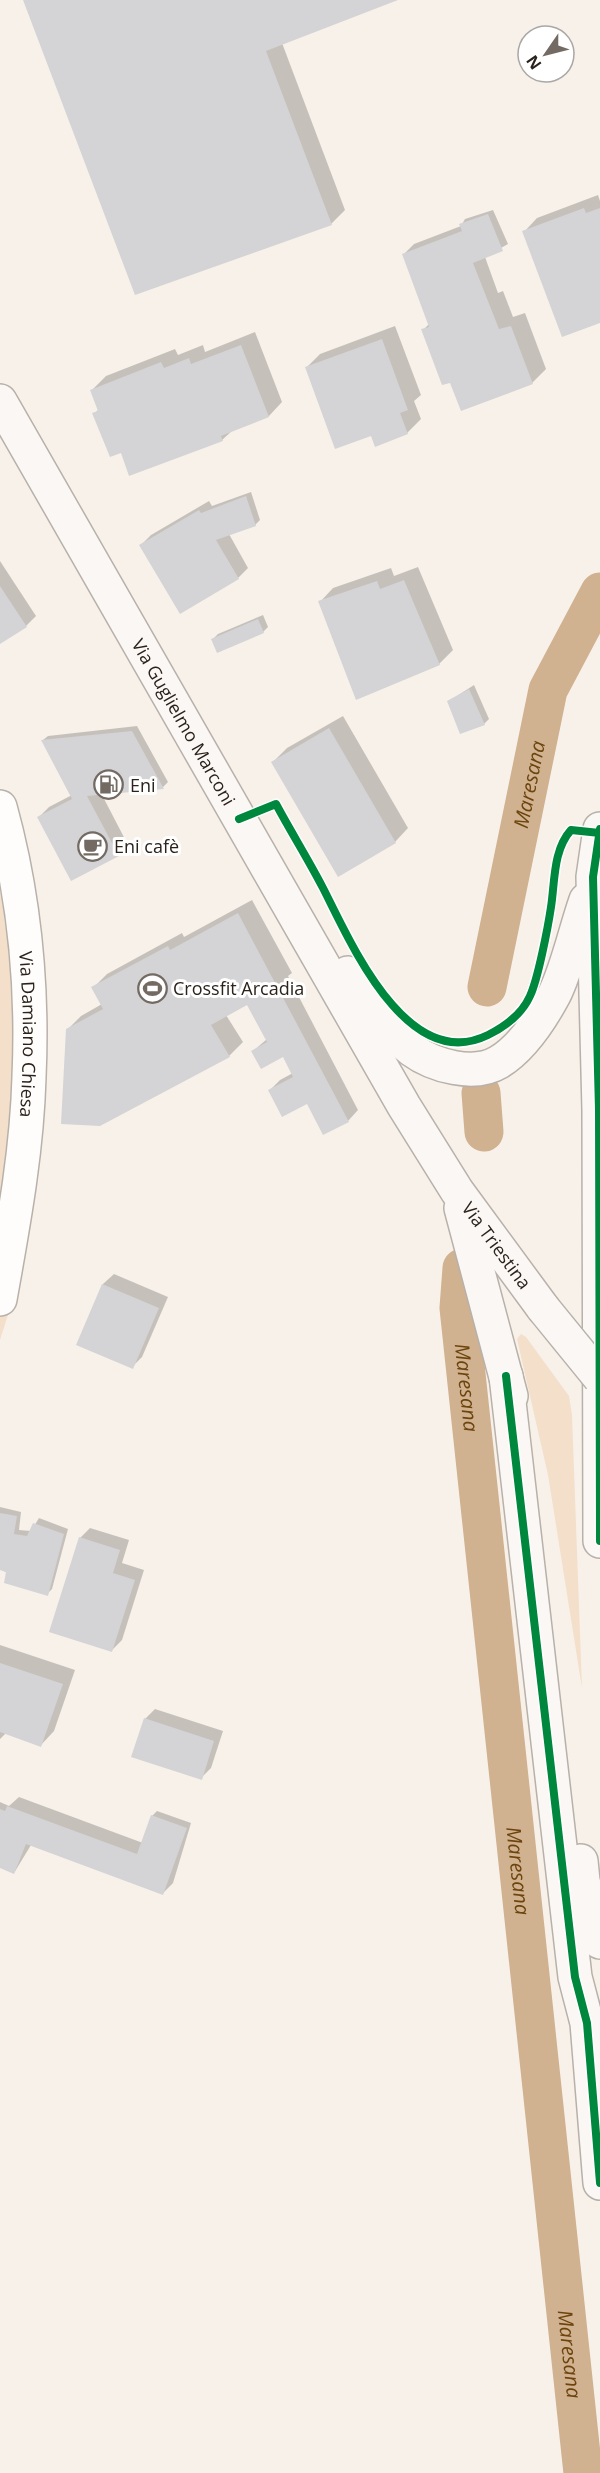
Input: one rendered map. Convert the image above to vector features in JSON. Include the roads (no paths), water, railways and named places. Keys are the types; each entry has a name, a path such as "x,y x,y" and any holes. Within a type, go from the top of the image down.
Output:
{"street":[{"name":"Via Guglielmo Marconi","path":"0,401 404,1106"},
{"name":"Via Damiano Chiesa","path":"0,807 25,925 29,1077 17,1199 0,1299"},
{"path":"282,893 329,948 381,1016 412,1050 442,1065 468,1070 498,1063 522,1042 555,994 593,877 600,829"},
{"path":"593,877 599,1110 600,1541"},
{"name":"Via Triestina","path":"404,1106 457,1191 543,1308 600,1378"},
{"path":"457,1191 536,1489 550,1587 583,1881 600,1942"},
{"path":"506,1376 575,1977 587,2023 600,2182"},
{"path":"587,2023 600,1956"}],"waterway":[{"name":"Maresana","path":"487,987 548,690 600,592"},
{"name":"Maresana","path":"481,1093 484,1132"},
{"name":"Maresana","path":"462,1268 459,1308 583,2473"}],"place":[{"name":"Eni","path":"109,785"},
{"name":"Eni cafè","path":"93,846"},
{"name":"Crossfit Arcadia","path":"152,988"}]}
